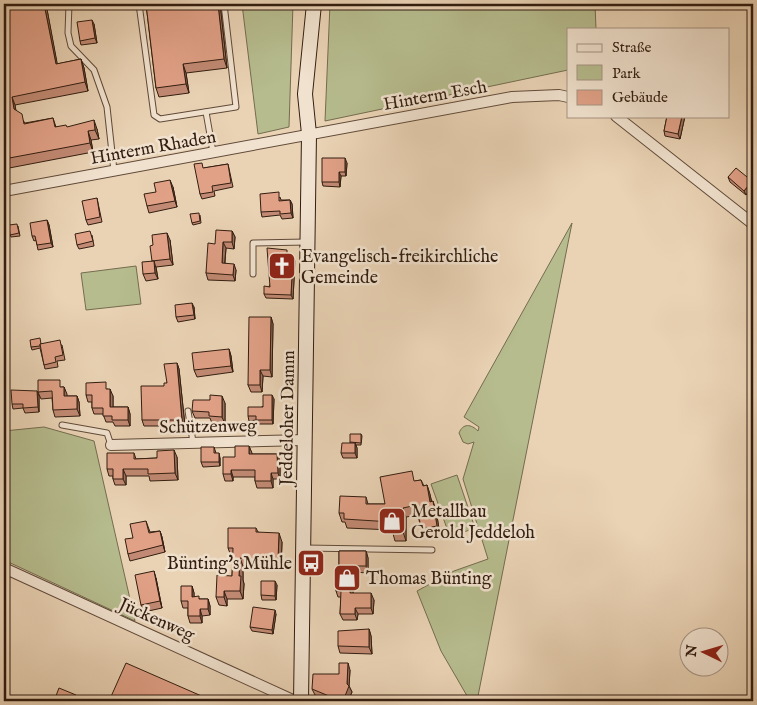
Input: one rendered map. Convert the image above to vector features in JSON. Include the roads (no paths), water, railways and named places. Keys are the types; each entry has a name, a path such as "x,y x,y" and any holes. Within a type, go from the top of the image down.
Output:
{"main road":[{"name":"Jeddeloher Damm","path":"301,701 308,134 305,94 314,4"}],"street":[{"name":"Hinterm Esch","path":"308,134 512,97 559,95 567,97"},
{"path":"619,118 753,224"},
{"name":"Hinterm Rhaden","path":"4,191 308,134"},
{"name":"Schützenweg","path":"111,445 305,440"},
{"name":"Jückenweg","path":"4,568 296,701"}],"lane":[{"path":"69,4 68,32 71,46 94,70 107,107 114,171"},
{"path":"140,4 156,118 236,107 224,4"},
{"path":"206,112 213,153"},
{"path":"253,274 253,243 307,242"},
{"path":"188,411 193,442"},
{"path":"62,425 107,433 111,445"},
{"path":"304,548 432,550"}],"place":[{"name":"Evangelisch-freikirchliche Gemeinde","path":"282,266"},
{"name":"Metallbau Gerold Jeddeloh","path":"392,521"},
{"name":"Bünting's Mühle","path":"311,563"},
{"name":"Thomas Bünting","path":"347,578"}]}
